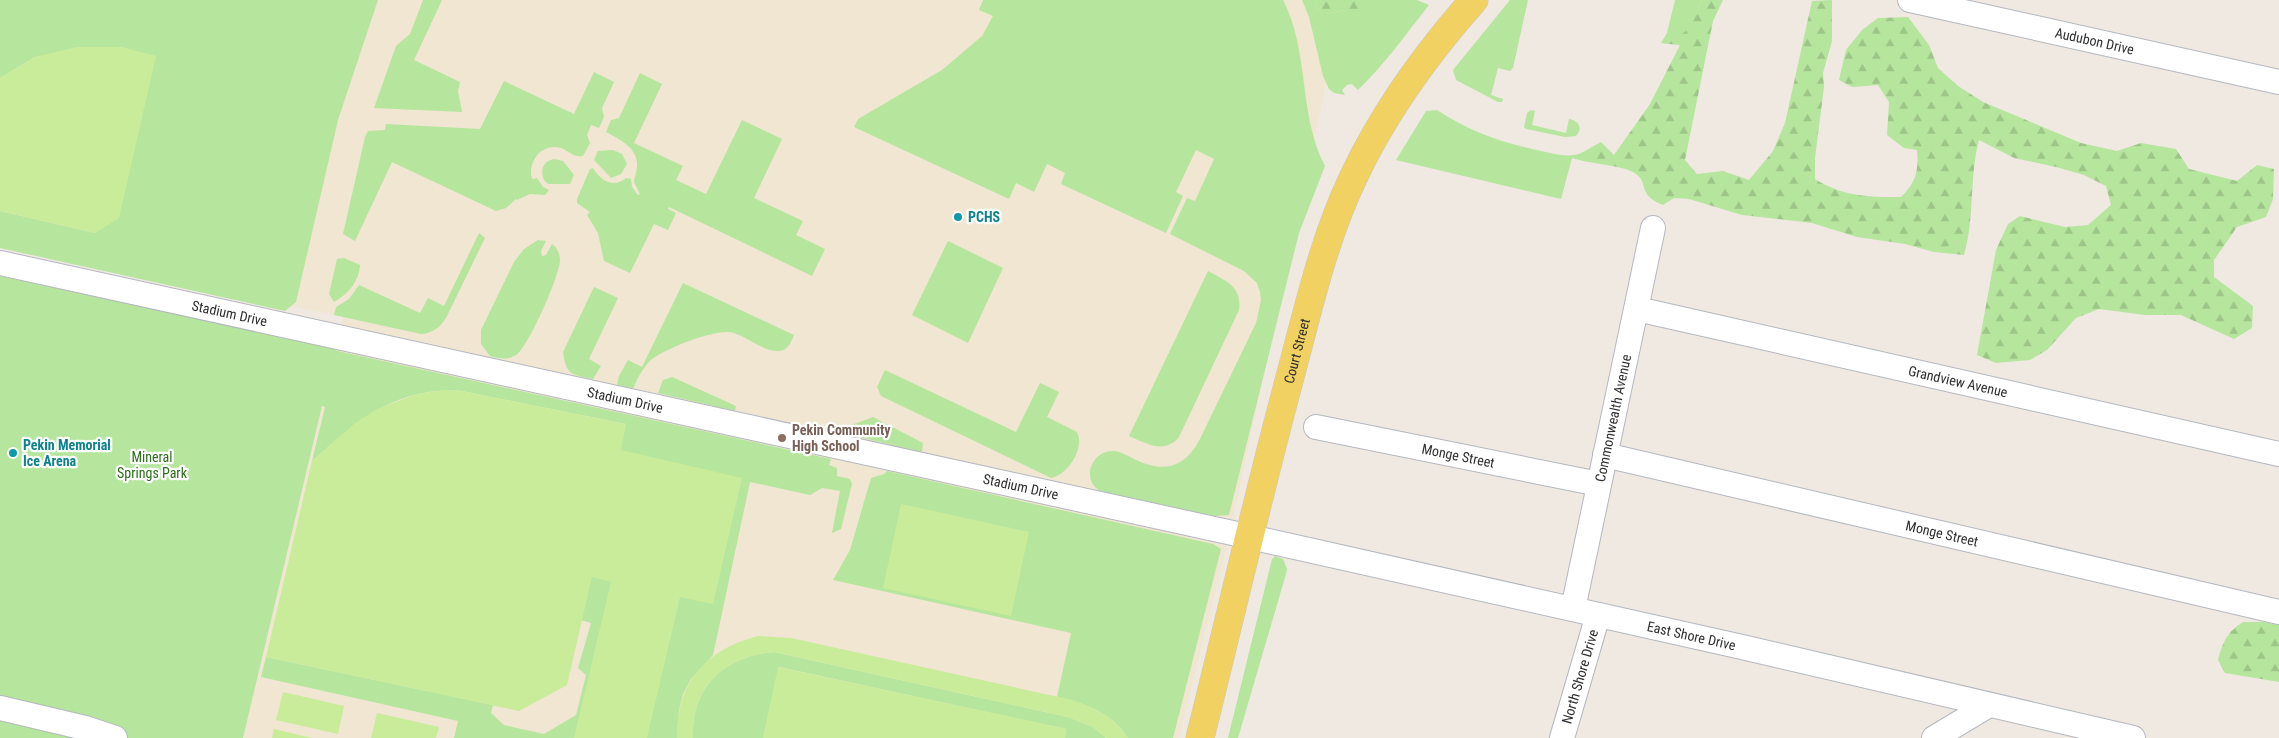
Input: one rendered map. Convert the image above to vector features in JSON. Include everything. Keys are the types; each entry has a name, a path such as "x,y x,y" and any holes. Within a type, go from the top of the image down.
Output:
{"main road":[{"name":"Court Street","path":"1200,738 1297,349 1335,220 1353,178 1376,135 1426,58 1474,0"}],"street":[{"name":"Audubon Drive","path":"1910,0 2279,82"},
{"name":"Commonwealth Avenue","path":"1573,609 1653,228"},
{"name":"Stadium Drive","path":"0,263 1250,537"},
{"name":"Grandview Avenue","path":"1636,309 2279,454"},
{"name":"Monge Street","path":"1316,427 1599,484"},
{"name":"Monge Street","path":"1605,455 2279,612"},
{"name":"East Shore Drive","path":"1250,537 2133,738"},
{"name":"North Shore Drive","path":"1562,738 1598,615"},
{"path":"1934,738 1989,705"},
{"path":"0,708 85,728 116,738"}],"shaded area":[{"name":"Pekin Community High School","path":"0,0 1344,0 1231,528 1179,738 243,738 343,317 0,243"}],"green space":[{"path":"0,0 378,0 338,120 296,302 285,311 0,248 0,211 95,233 156,57 121,47 35,57 0,78"},
{"path":"423,0 442,0 414,60 460,82 458,91 462,112 374,108 396,46 410,34"},
{"path":"983,0 1283,0 1297,41 1311,126 1325,166 1299,233 1229,515 1214,516 1100,491 1094,486 1090,474 1094,461 1105,452 1121,453 1144,463 1163,467 1179,463 1186,458 1199,441 1256,323 1261,300 1257,283 1244,271 1170,234 1187,198 1195,201 1214,159 1196,150 1176,192 1183,196 1166,233 1061,184 1065,173 1047,164 1034,192 1016,183 1009,199 854,127 858,119 942,70 982,36 993,16 979,10"},
{"path":"1302,0 1315,0 1316,7 1324,14 1347,10 1361,4 1360,0 1417,0 1429,5 1368,80 1358,90 1352,84 1347,85 1342,90 1345,95 1334,93 1329,89 1323,76 1309,17"},
{"path":"1315,0 1360,0 1364,8 1357,14 1347,10 1324,14 1316,7"},
{"path":"1510,0 1528,0 1513,68 1510,71 1498,68 1491,95 1503,99 1502,102 1498,102 1456,80 1453,70"},
{"path":"1675,0 1702,0 1689,30 1669,44 1661,43 1667,33"},
{"path":"1702,0 1723,0 1713,21 1685,160 1697,174 1723,171 1749,180 1773,151 1785,123 1812,1 1832,0 1832,41 1823,73 1824,87 1815,158 1815,179 1846,193 1901,197 1910,187 1915,176 1917,170 1917,150 1904,148 1887,135 1889,102 1878,85 1852,87 1839,80 1846,50 1862,30 1878,18 1908,17 1929,45 1938,68 1958,86 1983,102 2081,143 2117,151 2141,143 2176,149 2189,169 2237,181 2257,165 2274,169 2273,199 2266,217 2237,227 2214,260 2214,277 2253,306 2252,328 2234,339 2181,315 2145,315 2099,309 2076,318 2047,350 2030,360 1996,363 1977,355 1996,250 2008,224 2020,216 2065,227 2088,225 2111,205 2106,186 2084,175 2014,158 1979,140 1974,168 1970,227 1964,255 1934,252 1905,244 1857,237 1812,223 1742,215 1689,199 1674,198 1663,205 1649,197 1641,180 1633,172 1583,161 1583,152 1601,142 1614,155 1650,104 1680,45 1669,44 1670,42 1689,29"},
{"path":"77,47 121,47 156,56 119,218 95,233 0,211 0,78 35,57"},
{"path":"594,72 614,82 602,108 604,117 599,128 591,125 587,135 590,143 583,156 577,156 561,148 554,147 542,151 534,160 531,173 532,179 537,178 543,187 549,190 545,195 530,194 516,199 506,208 496,211 392,162 355,241 343,234 365,137 368,131 385,130 386,124 480,129 504,81 574,114"},
{"path":"640,73 662,84 634,143 683,166 676,180 706,194 742,120 782,139 754,198 803,221 796,235 825,249 812,276 669,207 668,209 676,213 668,230 654,224 630,273 604,261 598,233 587,215 590,212 577,203 577,199 590,169 593,168 607,182 616,183 626,178 631,179 632,187 638,195 640,194 634,182 637,167 635,154 627,145 606,132 611,120 619,118"},
{"path":"1437,110 1474,131 1513,144 1563,155 1583,152 1583,161 1572,158 1561,199 1396,160 1426,111"},
{"path":"1531,110 1535,111 1532,125 1566,133 1569,119 1579,125 1578,133 1576,136 1565,137 1526,129 1524,127 1527,113"},
{"path":"613,150 622,154 627,164 621,174 611,178 594,160 598,151"},
{"path":"554,159 563,161 574,175 570,184 548,184 544,180 543,167 547,162"},
{"path":"479,233 485,238 447,316 433,331 421,334 334,315 336,307 349,299 359,285 420,313 428,298 444,306"},
{"path":"538,240 546,241 541,251 542,256 546,255 552,244 557,249 560,260 549,295 535,326 521,350 510,358 490,356 481,344 481,330 514,262 524,249"},
{"path":"948,241 1003,268 968,343 912,315"},
{"path":"344,258 360,265 359,271 352,287 334,302 329,294 337,259"},
{"path":"1208,271 1227,281 1235,290 1238,295 1239,310 1179,437 1167,445 1155,446 1148,444 1129,436"},
{"name":"Mineral Springs Park","path":"0,276 336,348 335,350 342,352 831,459 829,465 837,468 837,476 850,479 852,484 841,529 832,533 840,491 822,488 810,495 750,482 713,655 691,679 683,694 679,710 677,738 454,738 458,721 261,677 266,657 493,705 491,713 504,725 544,734 576,715 586,675 578,668 591,623 581,620 626,424 462,391 439,391 417,394 398,400 380,409 346,432 312,461 325,407 322,406 243,738 0,738"},
{"path":"683,283 794,335 790,343 783,350 774,351 734,333 716,333 691,340 658,355 645,366 633,389 617,385 619,376 628,360 642,367"},
{"path":"594,287 618,298 589,359 601,366 593,379 571,373 564,360 563,352"},
{"path":"885,370 1016,432 1040,383 1059,392 1047,417 1077,432 1079,446 1077,453 1063,472 1051,478 881,396 877,387"},
{"path":"672,377 736,406 735,411 658,393 663,380"},
{"path":"444,390 462,391 626,424 621,450 742,478 713,604 680,597 647,738 574,738 611,582 592,577 567,685 519,711 266,657 312,461 354,424 377,409 417,394"},
{"path":"873,417 923,443 922,452 838,432 838,430"},
{"path":"887,471 1213,544 1221,549 1173,738 1128,738 1122,729 1097,710 1078,702 1057,697 1071,633 833,580 850,550 871,478 884,474"},
{"path":"901,504 1029,532 1011,616 883,588"},
{"path":"1275,556 1283,559 1287,569 1286,574 1238,738 1228,738 1272,559"},
{"path":"2243,622 2263,622 2279,625 2279,682 2225,673 2218,660 2222,648 2229,634"},
{"path":"758,636 791,638 1072,700 1103,714 1117,725 1128,738 1106,738 1093,727 1068,717 774,652 740,660 714,677 705,689 698,704 694,720 693,738 677,738 678,718 682,701 688,685 698,671 709,659 723,650"},
{"path":"774,652 1068,717 1093,727 1106,738 1065,738 1066,729 779,667 763,738 693,738 694,720 698,704 705,689 714,677 740,660"},
{"path":"778,667 1067,729 1065,738 763,738"},
{"path":"283,692 344,706 338,734 276,720"},
{"path":"377,713 439,727 436,738 371,738"},
{"path":"274,729 312,738 272,738"}],"place":[{"name":"PCHS","path":"958,217"},
{"name":"Pekin Community High School","path":"782,438"},
{"name":"Pekin Memorial Ice Arena","path":"13,453"}]}
